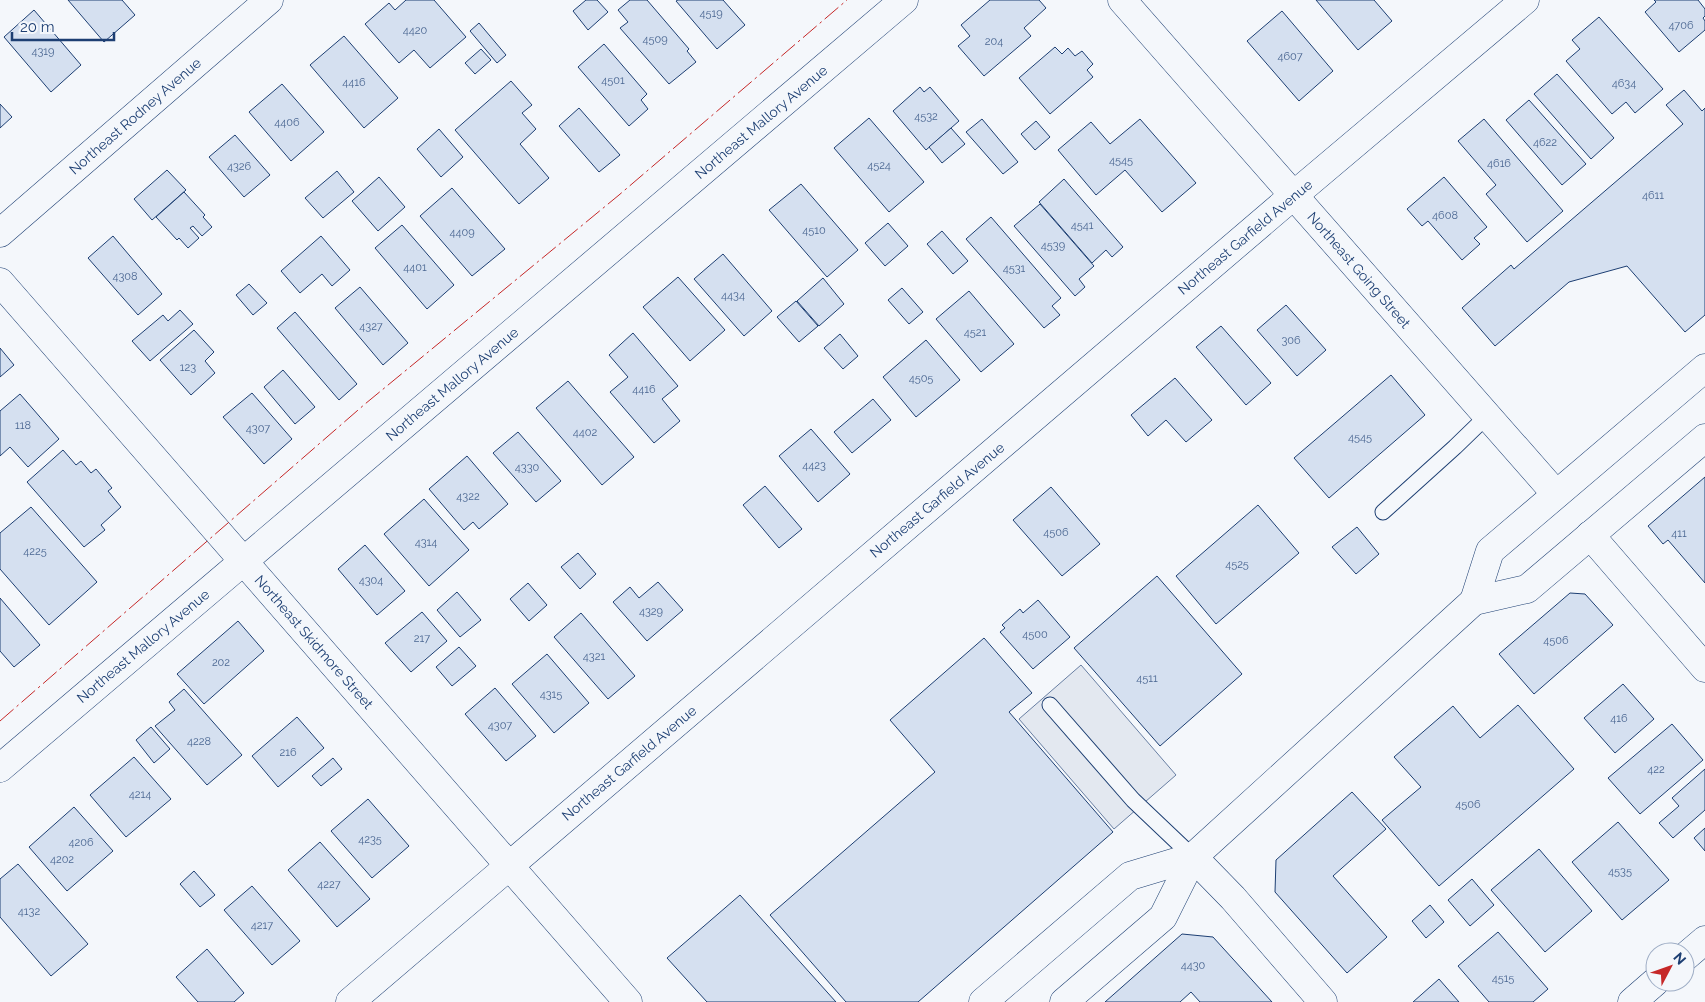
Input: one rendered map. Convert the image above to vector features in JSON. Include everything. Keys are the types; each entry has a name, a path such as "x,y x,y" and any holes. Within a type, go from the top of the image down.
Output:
{"street":[{"name":"Northeast Rodney Avenue","path":"0,233 269,0"},
{"name":"Northeast Mallory Avenue","path":"0,768 904,0"},
{"name":"Northeast Going Street","path":"1122,0 1556,494"},
{"name":"Northeast Garfield Avenue","path":"350,1002 1294,195 1525,0"},
{"name":"Northeast Skidmore Street","path":"0,282 628,1002"},
{"path":"1474,601 1490,551 1705,368"},
{"path":"1064,1002 1163,917 1193,858 1474,601 1527,589 1705,438"},
{"path":"1590,535 1703,662"},
{"path":"983,1002 1130,876 1193,858"},
{"path":"1193,858 1233,898 1322,1002"},
{"path":"1695,948 1705,940"},
{"path":"1632,1002 1645,991"}],"lane":[{"path":"1383,512 1456,447 1487,416"},
{"path":"1050,705 1133,800 1193,858"}],"shaded area":[{"path":"1081,665 1176,775 1114,829 1019,719"}],"building":[{"path":"68,0 122,0 135,15 104,42"},
{"path":"406,0 434,0 466,37 430,68 414,50 399,63 365,24 389,3 395,10"},
{"path":"586,0 597,0 608,12 588,30 573,11"},
{"path":"630,0 647,0 689,49 687,51 696,62 669,84 620,28 628,22 618,10"},
{"path":"723,0 745,25 717,49 676,1"},
{"path":"990,0 1039,0 1046,8 1024,28 1031,36 984,76 958,46 970,36 961,25"},
{"path":"1316,0 1374,0 1392,21 1358,50"},
{"path":"1654,0 1698,0 1705,9 1705,16 1703,18 1705,30 1679,52 1645,12 1656,2"},
{"path":"34,10 81,65 51,92 4,37"},
{"path":"1282,11 1333,71 1299,101 1247,41"},
{"path":"1599,17 1663,89 1635,113 1626,102 1612,114 1566,61 1580,49 1572,40"},
{"path":"479,23 506,55 497,63 470,31"},
{"path":"344,36 398,98 364,128 310,65"},
{"path":"604,44 647,94 641,100 648,109 629,126 578,67"},
{"path":"1055,47 1062,54 1068,48 1075,56 1082,51 1093,64 1087,70 1093,77 1050,114 1019,78"},
{"path":"481,49 491,60 475,74 465,63"},
{"path":"1557,74 1614,138 1591,159 1534,94"},
{"path":"511,81 532,105 522,113 536,129 520,144 549,178 519,204 455,130"},
{"path":"282,84 324,132 291,161 249,112"},
{"path":"920,87 924,92 930,87 959,121 926,150 893,111"},
{"path":"1684,90 1702,111 1705,108 1705,315 1685,332 1627,266 1569,282 1495,346 1462,308 1511,265 1514,269 1683,124 1666,105"},
{"path":"1529,100 1586,164 1562,185 1506,120"},
{"path":"0,104 12,117 0,128"},
{"path":"579,108 620,155 599,172 559,126"},
{"path":"869,118 924,182 889,212 834,148"},
{"path":"982,119 1018,162 1003,174 966,132"},
{"path":"1140,119 1196,183 1162,212 1125,170 1096,195 1058,150 1091,122 1110,144"},
{"path":"1484,119 1563,211 1527,242 1486,194 1496,185 1458,141"},
{"path":"1036,121 1050,137 1035,150 1021,134"},
{"path":"951,128 965,144 942,163 929,147"},
{"path":"439,129 463,157 441,177 417,149"},
{"path":"235,135 270,175 244,197 209,157"},
{"path":"167,170 186,190 152,220 134,199"},
{"path":"337,171 354,192 323,218 305,198"},
{"path":"379,177 405,207 378,231 352,201"},
{"path":"1444,177 1487,227 1474,238 1480,244 1462,260 1428,221 1422,226 1407,209"},
{"path":"1064,179 1123,247 1112,257 1106,250 1092,263 1039,202"},
{"path":"801,184 858,250 827,277 769,210"},
{"path":"452,188 505,249 472,276 420,216"},
{"path":"184,192 205,215 203,217 212,227 202,236 193,226 190,228 199,238 188,248 179,238 177,240 156,217"},
{"path":"1040,204 1094,266 1079,279 1085,287 1075,296 1014,226"},
{"path":"991,217 1061,298 1052,306 1060,315 1044,328 966,239"},
{"path":"888,223 908,246 885,266 865,243"},
{"path":"402,225 454,285 427,309 375,248"},
{"path":"942,231 968,261 953,274 927,244"},
{"path":"113,236 162,294 138,315 88,258"},
{"path":"321,236 350,270 332,286 322,274 300,293 281,271"},
{"path":"723,254 772,311 744,336 694,279"},
{"path":"678,277 725,330 690,361 643,307"},
{"path":"823,278 844,304 819,326 797,301"},
{"path":"249,284 267,303 253,315 236,295"},
{"path":"360,287 408,343 383,365 335,308"},
{"path":"902,288 923,312 909,324 888,300"},
{"path":"969,291 1014,344 981,372 936,319"},
{"path":"796,301 818,326 799,342 777,317"},
{"path":"1286,305 1326,350 1297,376 1257,330"},
{"path":"180,310 193,324 150,361 132,341 163,315 168,321"},
{"path":"295,312 357,384 339,400 277,328"},
{"path":"1221,326 1271,383 1246,405 1196,347"},
{"path":"194,330 214,352 205,361 215,373 191,395 160,360"},
{"path":"633,333 678,386 662,399 680,421 654,443 610,392 628,377 609,355"},
{"path":"840,334 858,356 843,369 824,348"},
{"path":"926,340 960,380 916,417 883,377"},
{"path":"0,348 14,365 0,377"},
{"path":"283,370 315,407 295,424 264,387"},
{"path":"1391,375 1425,415 1329,498 1294,458"},
{"path":"1175,378 1212,420 1186,442 1166,420 1148,436 1131,415"},
{"path":"568,381 634,457 602,485 536,408"},
{"path":"252,393 292,439 264,464 223,417"},
{"path":"20,394 59,439 28,467 10,447 0,456 0,411"},
{"path":"873,399 891,420 852,453 834,432"},
{"path":"811,429 850,474 818,502 779,456"},
{"path":"518,432 561,481 536,502 493,453"},
{"path":"63,450 76,465 81,461 91,473 96,469 112,488 108,491 121,507 101,525 105,530 84,547 27,482"},
{"path":"467,456 508,504 479,529 473,522 464,530 429,489"},
{"path":"1705,477 1705,583 1668,540 1663,544 1648,526"},
{"path":"765,486 802,529 779,548 743,505"},
{"path":"1051,487 1100,544 1062,576 1013,520"},
{"path":"424,499 469,550 429,586 384,534"},
{"path":"1258,505 1299,553 1216,624 1176,576"},
{"path":"31,507 97,582 49,625 0,569 0,533"},
{"path":"1357,527 1379,554 1356,574 1332,547"},
{"path":"365,545 405,591 377,615 338,569"},
{"path":"578,553 596,574 580,589 561,567"},
{"path":"1157,576 1242,674 1160,746 1074,648"},
{"path":"658,582 683,610 647,641 613,602 630,587 639,598"},
{"path":"528,583 547,605 529,621 510,599"},
{"path":"457,592 481,620 460,637 437,610"},
{"path":"1570,593 1585,594 1613,625 1534,694 1499,654"},
{"path":"0,598 40,645 14,667 0,651"},
{"path":"1038,600 1070,637 1033,669 1000,632 1005,628 1002,625 1020,609 1023,613"},
{"path":"422,612 447,641 411,672 385,643"},
{"path":"581,613 635,676 608,699 554,637"},
{"path":"238,621 264,651 204,704 177,674"},
{"path":"984,638 1032,693 1009,712 1113,832 918,1002 846,1002 770,915 935,772 890,720"},
{"path":"459,647 476,666 452,686 436,667"},
{"path":"547,654 589,703 554,733 512,684"},
{"path":"1623,684 1654,719 1615,753 1584,718"},
{"path":"495,688 536,736 506,761 465,714"},
{"path":"184,689 242,755 207,785 155,726 175,710 169,702"},
{"path":"1518,705 1574,769 1439,886 1382,820 1421,787 1394,757 1453,706 1480,738"},
{"path":"297,717 324,748 278,787 252,756"},
{"path":"1672,724 1703,760 1640,814 1608,778"},
{"path":"151,727 170,749 154,763 136,740"},
{"path":"134,757 171,799 126,837 90,795"},
{"path":"333,758 342,769 321,786 312,776"},
{"path":"1705,769 1705,810 1673,838 1659,823 1679,806 1672,798"},
{"path":"1352,792 1386,829 1333,876 1387,937 1347,973 1275,892 1276,860"},
{"path":"368,799 409,846 372,878 331,831"},
{"path":"74,807 113,851 67,891 29,847"},
{"path":"1618,822 1669,880 1622,920 1572,862"},
{"path":"1705,828 1705,851 1694,838"},
{"path":"320,842 370,899 337,927 288,870"},
{"path":"1539,849 1592,911 1545,952 1491,890"},
{"path":"18,864 88,944 51,976 0,917 0,879"},
{"path":"194,871 215,895 200,907 180,884"},
{"path":"1472,879 1494,905 1470,926 1448,900"},
{"path":"252,886 300,941 272,965 224,910"},
{"path":"740,895 836,1002 707,1002 667,958"},
{"path":"1430,905 1444,922 1426,938 1412,921"},
{"path":"1498,932 1548,989 1533,1002 1489,1002 1458,966"},
{"path":"1182,934 1213,937 1272,1002 1200,1002 1191,992 1180,1002 1105,1002"},
{"path":"207,949 244,993 234,1002 198,1002 176,977"},
{"path":"1439,979 1459,1002 1413,1002"}],"power":[{"path":"0,721 365,404 619,195 847,0"}]}
